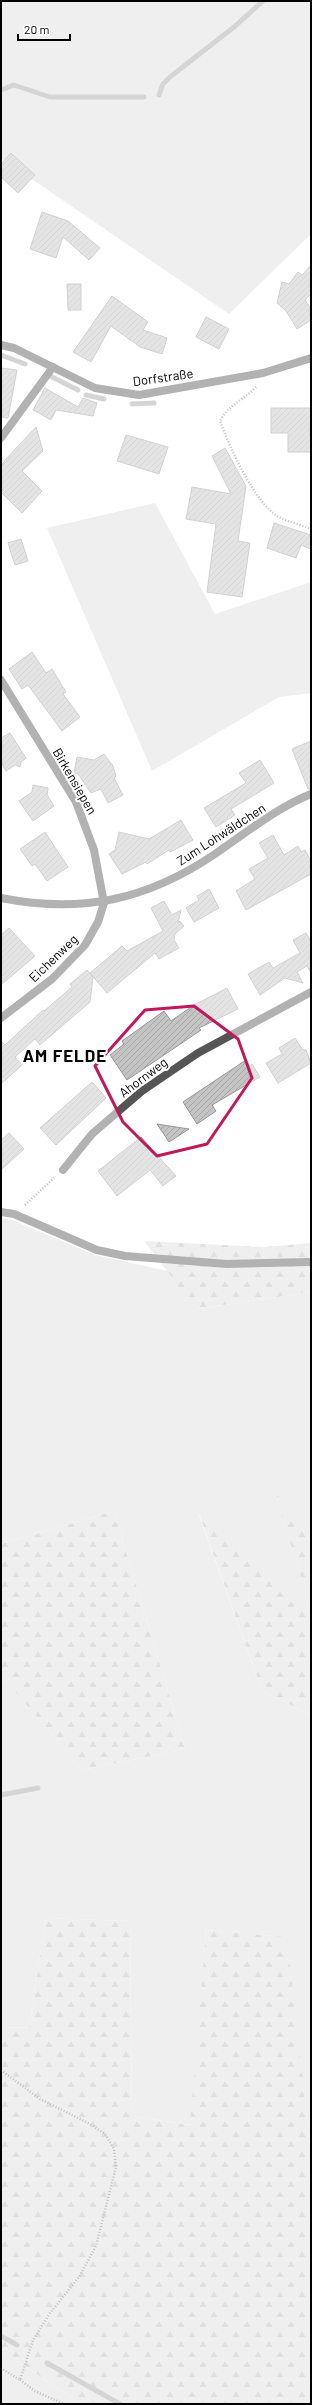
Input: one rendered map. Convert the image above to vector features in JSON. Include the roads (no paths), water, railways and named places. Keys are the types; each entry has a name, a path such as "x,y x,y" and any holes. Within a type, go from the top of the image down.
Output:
{"street":[{"name":"Dorfstraße","path":"1,345 14,348 95,388 139,394 263,373 311,358"},
{"path":"1,438 53,366"},
{"name":"Birkensiepen","path":"1,680 76,802 94,850 104,903"},
{"name":"Zum Lohwäldchen","path":"1,898 48,904 104,903 132,895 180,875 283,807 311,794"},
{"name":"Eichenweg","path":"1,1018 52,979 85,945 98,922 104,903"},
{"name":"Ahornweg","path":"63,1170 92,1134 142,1091 198,1053 311,992"},
{"path":"1,1212 14,1214 96,1250 125,1256 227,1264 311,1262"}],"waterway":[{"path":"159,95 163,84 170,77 234,27 263,1"},
{"path":"1,90 14,85 50,97 144,97"},
{"path":"1,355 25,364"},
{"path":"52,377 78,390"},
{"path":"86,395 104,399"},
{"path":"132,404 154,403"},
{"path":"1,1795 38,1788"},
{"path":"1,2336 17,2345"},
{"path":"47,2363 120,2404"}],"district":[{"name":"AM FELDE","path":"65,1056"}]}
